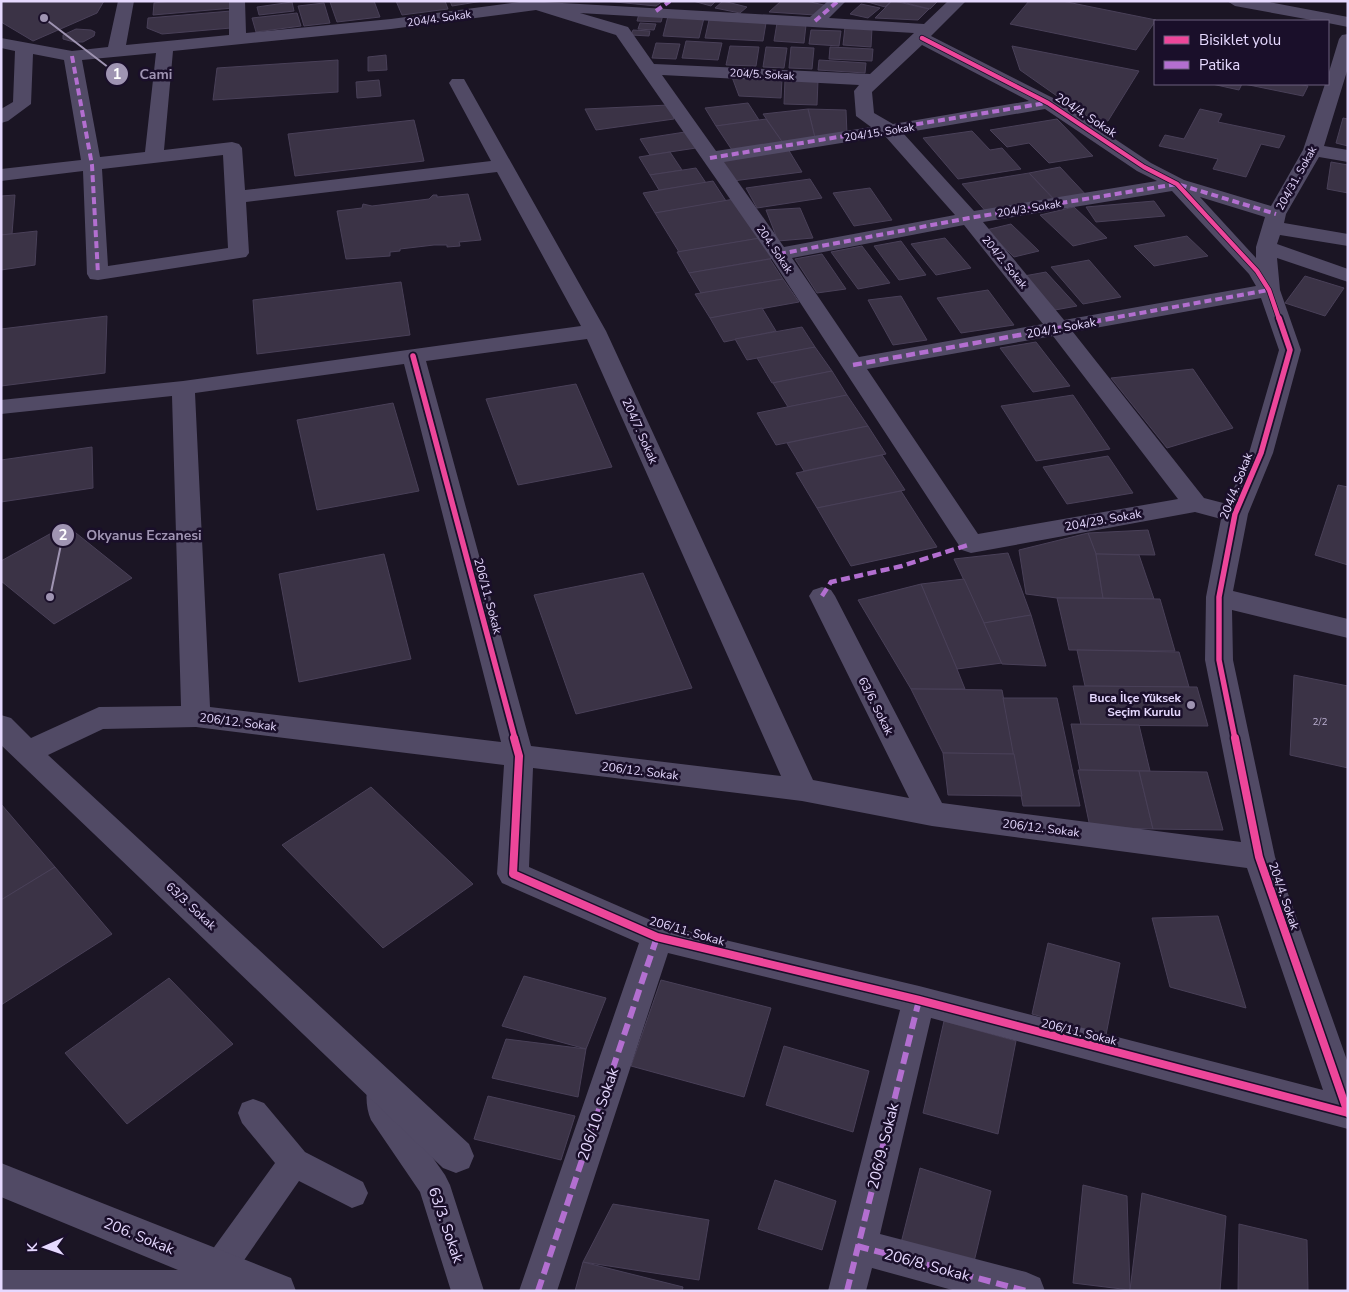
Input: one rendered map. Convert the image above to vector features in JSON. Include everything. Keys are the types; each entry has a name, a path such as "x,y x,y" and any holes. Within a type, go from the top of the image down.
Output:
{"street":[{"path":"116,51 126,1"},
{"path":"237,1 238,40"},
{"path":"815,21 838,1"},
{"name":"204/2. Sokak","path":"958,1 863,91 865,116 890,130 969,218 1059,329 1195,504"},
{"path":"1235,1 1348,22"},
{"name":"204/4. Sokak","path":"1,43 72,56 238,40 387,17 499,5 541,3 663,6 925,33 1048,103 1144,167 1177,184 1257,271 1270,290 1290,350 1261,453 1235,514 1219,597 1219,660 1259,857 1348,1113"},
{"name":"204. Sokak","path":"541,3 622,31 779,254 971,544"},
{"name":"204/31. Sokak","path":"1270,290 1266,247 1274,220 1314,150 1342,77 1348,39"},
{"path":"154,157 165,46"},
{"path":"1,117 22,104 24,48"},
{"path":"1,175 92,165 232,148 239,253 98,274 92,165 72,56"},
{"name":"204/5. Sokak","path":"648,69 874,80"},
{"name":"204/7. Sokak","path":"458,84 595,331 802,790"},
{"name":"204/15. Sokak","path":"710,158 1048,103"},
{"path":"1314,150 1348,156"},
{"path":"236,197 503,165"},
{"name":"204/3. Sokak","path":"779,254 969,218 1177,184 1274,220 1348,240"},
{"path":"1266,247 1348,276"},
{"name":"204/1. Sokak","path":"853,365 1270,290"},
{"path":"1,407 183,388 595,331"},
{"name":"206/11. Sokak","path":"413,356 519,756 513,874 657,937 919,1000 1348,1113"},
{"path":"183,388 196,716"},
{"name":"204/29. Sokak","path":"971,544 1195,504 1235,514"},
{"name":"63/6. Sokak","path":"822,596 850,655 932,814"},
{"path":"1219,597 1348,629"},
{"name":"206/12. Sokak","path":"27,753 99,718 196,716 802,790 932,814 1259,857"},
{"name":"63/3. Sokak","path":"1,726 27,753 382,1084 456,1156"},
{"name":"206/10. Sokak","path":"538,1291 657,937"},
{"name":"206/9. Sokak","path":"847,1291 919,1000"},
{"name":"206. Sokak","path":"1,1180 274,1290"},
{"name":"206/8. Sokak","path":"857,1246 1026,1291"},
{"path":"1,1289 274,1290"}],"lane":[{"name":"63/3. Sokak","path":"382,1084 382,1110 434,1186 468,1291"},
{"path":"253,1113 294,1162 352,1193"},
{"path":"218,1268 294,1162"}],"building":[{"path":"2,1 104,1 97,13 33,41 1,22"},
{"path":"172,1 233,1 233,8 153,15 154,3"},
{"path":"374,1 380,17 337,22 330,2"},
{"path":"396,1 445,1 448,9 402,15"},
{"path":"450,1 483,1 452,6"},
{"path":"605,1 663,1 656,6"},
{"path":"693,1 716,1 711,6"},
{"path":"723,1 747,7 740,13 715,8"},
{"path":"781,1 806,1 824,5 815,15 769,12"},
{"path":"864,1 891,1 885,7"},
{"path":"892,1 929,9 918,20 875,18"},
{"path":"898,1 938,1 930,9"},
{"path":"1029,1 1062,1 1156,20 1154,20 1154,23 1136,50 1010,24"},
{"path":"292,2 294,11 259,15 257,7"},
{"path":"324,3 330,23 304,26 298,6"},
{"path":"861,4 880,8 868,18 850,14"},
{"path":"231,11 231,28 162,34 147,28 148,18"},
{"path":"297,13 301,26 256,32 252,18"},
{"path":"639,14 663,15 661,22 637,21"},
{"path":"668,16 704,18 699,38 663,36"},
{"path":"709,20 766,23 763,41 705,38"},
{"path":"640,23 656,24 654,30 638,29"},
{"path":"777,23 806,25 804,43 774,41"},
{"path":"845,27 872,28 871,47 843,45"},
{"path":"76,29 91,30 95,32 94,36 83,42 63,39 63,35"},
{"path":"633,30 650,31 649,36 631,35"},
{"path":"811,30 841,31 839,46 809,44"},
{"path":"686,41 722,43 718,60 682,58"},
{"path":"656,43 680,44 676,59 652,58"},
{"path":"730,46 759,47 756,66 726,65"},
{"path":"1012,46 1139,71 1108,121 1084,115 1020,70"},
{"path":"766,47 787,48 784,68 763,67"},
{"path":"791,47 814,48 812,69 789,68"},
{"path":"830,47 873,49 872,61 829,59"},
{"path":"386,55 387,70 368,71 368,57"},
{"path":"338,60 338,92 213,100 217,68"},
{"path":"819,60 866,63 865,73 818,70"},
{"path":"732,77 782,79 781,98 739,96"},
{"path":"785,79 818,80 817,105 784,104"},
{"path":"379,80 381,96 357,98 356,82"},
{"path":"1216,85 1242,85 1239,90"},
{"path":"1249,85 1308,86 1303,96"},
{"path":"748,103 759,120 716,126 705,108"},
{"path":"669,105 674,119 596,130 585,109"},
{"path":"808,109 846,110 847,134 815,138"},
{"path":"808,109 815,138 783,143 763,114"},
{"path":"1200,109 1222,114 1218,122 1285,136 1279,148 1261,144 1246,177 1213,169 1218,159 1159,146 1165,135 1184,139"},
{"path":"1343,118 1348,119 1348,146 1336,143"},
{"path":"766,119 783,143 732,150 716,126"},
{"path":"1057,119 1093,156 1049,163 1029,143 1007,147 990,130"},
{"path":"414,120 424,161 295,176 288,134"},
{"path":"972,131 990,150 1002,148 1021,169 958,179 923,138"},
{"path":"685,132 696,148 650,155 640,139"},
{"path":"788,149 802,172 733,181 720,158"},
{"path":"670,152 682,170 650,175 639,157"},
{"path":"1331,162 1348,165 1348,193 1327,189"},
{"path":"1060,167 1088,197 1057,202 1029,173"},
{"path":"696,168 706,183 659,190 650,175"},
{"path":"1029,173 1057,203 988,214 962,184"},
{"path":"810,179 822,198 757,208 746,188"},
{"path":"713,181 726,201 655,213 643,193"},
{"path":"870,188 892,220 854,226 833,193"},
{"path":"468,194 481,240 459,242 460,246 434,245 400,249 400,251 390,252 390,256 346,259 337,211 362,208 363,204 372,206 429,199 433,195 437,195 437,197"},
{"path":"15,195 12,234 1,235 1,196"},
{"path":"734,199 760,238 679,252 655,213"},
{"path":"1154,201 1165,216 1096,222 1086,207"},
{"path":"1074,207 1107,238 1073,246 1040,215"},
{"path":"800,208 813,238 778,241 766,210"},
{"path":"1011,224 1039,251 1014,257 986,230"},
{"path":"37,231 35,265 1,270 1,235"},
{"path":"1187,236 1208,256 1154,266 1134,246"},
{"path":"760,238 774,258 689,273 677,252"},
{"path":"945,238 971,268 936,275 911,244"},
{"path":"901,241 926,275 899,280 874,246"},
{"path":"862,246 890,283 858,289 831,252"},
{"path":"822,254 846,289 817,293 795,259"},
{"path":"770,259 783,279 701,293 689,273"},
{"path":"1089,260 1121,297 1083,304 1051,267"},
{"path":"1046,272 1077,306 1055,310 1024,276"},
{"path":"1305,276 1344,288 1325,316 1285,303"},
{"path":"783,279 799,302 710,318 695,294"},
{"path":"401,282 410,335 257,354 253,300"},
{"path":"988,290 1014,325 961,333 937,298"},
{"path":"901,296 927,340 893,345 868,300"},
{"path":"762,308 776,331 724,342 710,318"},
{"path":"107,316 105,373 1,386 1,329"},
{"path":"802,327 815,347 747,360 735,339"},
{"path":"1036,342 1070,386 1033,392 1000,348"},
{"path":"815,347 832,371 772,383 757,358"},
{"path":"1193,369 1233,428 1167,448 1111,378"},
{"path":"832,371 847,395 788,407 773,383"},
{"path":"576,384 612,467 518,485 486,399"},
{"path":"847,395 868,426 776,445 757,413"},
{"path":"1073,395 1110,449 1036,461 1001,406"},
{"path":"393,403 419,491 317,510 297,420"},
{"path":"868,426 886,454 804,471 787,443"},
{"path":"92,447 93,488 1,502 1,460"},
{"path":"882,455 905,490 817,508 796,473"},
{"path":"1108,456 1133,493 1067,504 1043,467"},
{"path":"1338,485 1348,487 1348,565 1315,555"},
{"path":"901,491 937,547 851,566 817,508"},
{"path":"66,525 132,578 54,624 1,581 1,561"},
{"path":"1148,530 1155,555 1096,554 1088,533"},
{"path":"1088,533 1096,554 1103,598 1057,598 1026,594 1019,550"},
{"path":"1008,553 1031,615 984,623 954,559"},
{"path":"384,554 411,659 299,682 279,574"},
{"path":"1096,554 1139,555 1154,599 1103,598"},
{"path":"643,573 692,688 576,714 534,595"},
{"path":"964,579 1002,663 957,669 921,584"},
{"path":"921,584 965,689 911,689 858,600"},
{"path":"1057,598 1160,599 1175,651 1069,650"},
{"path":"1031,615 1046,666 1002,664 984,623"},
{"path":"1077,650 1179,652 1189,687 1085,686"},
{"path":"1294,675 1348,686 1348,768 1290,755"},
{"path":"1073,686 1197,687 1208,726 1081,725"},
{"path":"911,689 1002,690 1014,754 943,753"},
{"path":"1003,698 1057,698 1080,806 1023,806"},
{"path":"1071,724 1139,725 1150,771 1080,770"},
{"path":"943,753 1014,754 1022,796 948,795"},
{"path":"1078,770 1139,771 1153,829 1090,827"},
{"path":"1139,771 1207,772 1223,830 1153,829"},
{"path":"371,787 473,884 383,948 282,845"},
{"path":"1,804 55,867 1,900"},
{"path":"55,867 112,934 1,1005 1,900"},
{"path":"1218,916 1246,1008 1170,987 1152,918"},
{"path":"1048,943 1120,963 1106,1035 1032,1014"},
{"path":"524,976 606,998 586,1049 502,1026"},
{"path":"169,978 233,1044 127,1124 65,1053"},
{"path":"661,980 771,1008 744,1097 631,1066"},
{"path":"944,1021 1016,1041 998,1134 923,1113"},
{"path":"506,1039 586,1049 578,1097 492,1078"},
{"path":"784,1046 869,1071 853,1132 766,1105"},
{"path":"488,1096 575,1116 561,1160 474,1139"},
{"path":"920,1168 991,1191 973,1266 901,1243"},
{"path":"775,1180 836,1201 822,1250 758,1229"},
{"path":"1083,1185 1127,1196 1130,1290 1073,1283"},
{"path":"1142,1193 1226,1216 1220,1291 1130,1290"},
{"path":"613,1204 709,1220 699,1280 583,1262"},
{"path":"1239,1224 1307,1240 1308,1291 1238,1291"},
{"path":"583,1262 683,1287 682,1291 575,1291"}],"marked path":[{"path":"656,11 670,1"},
{"path":"815,21 838,1"},
{"path":"72,56 92,165 98,274"},
{"path":"710,158 1046,103"},
{"path":"779,254 969,218 1177,184 1276,214"},
{"path":"853,365 1269,290"},
{"path":"822,596 831,582 902,566 971,544"},
{"path":"538,1291 657,937"},
{"path":"847,1291 919,1000"},
{"path":"857,1246 1026,1291"}],"cycle path":[{"path":"922,38 1048,103 1144,167 1177,184 1257,271 1269,290 1290,350 1261,453 1235,514 1219,597 1219,660 1259,857 1348,1113"},
{"path":"413,356 519,756 513,874 657,937 919,1000 1348,1113"}],"place":[{"name":"Cami","path":"44,18"},
{"name":"Okyanus Eczanesi","path":"50,597"},
{"name":"Buca İlçe Yüksek Seçim Kurulu","path":"1191,705"}]}
